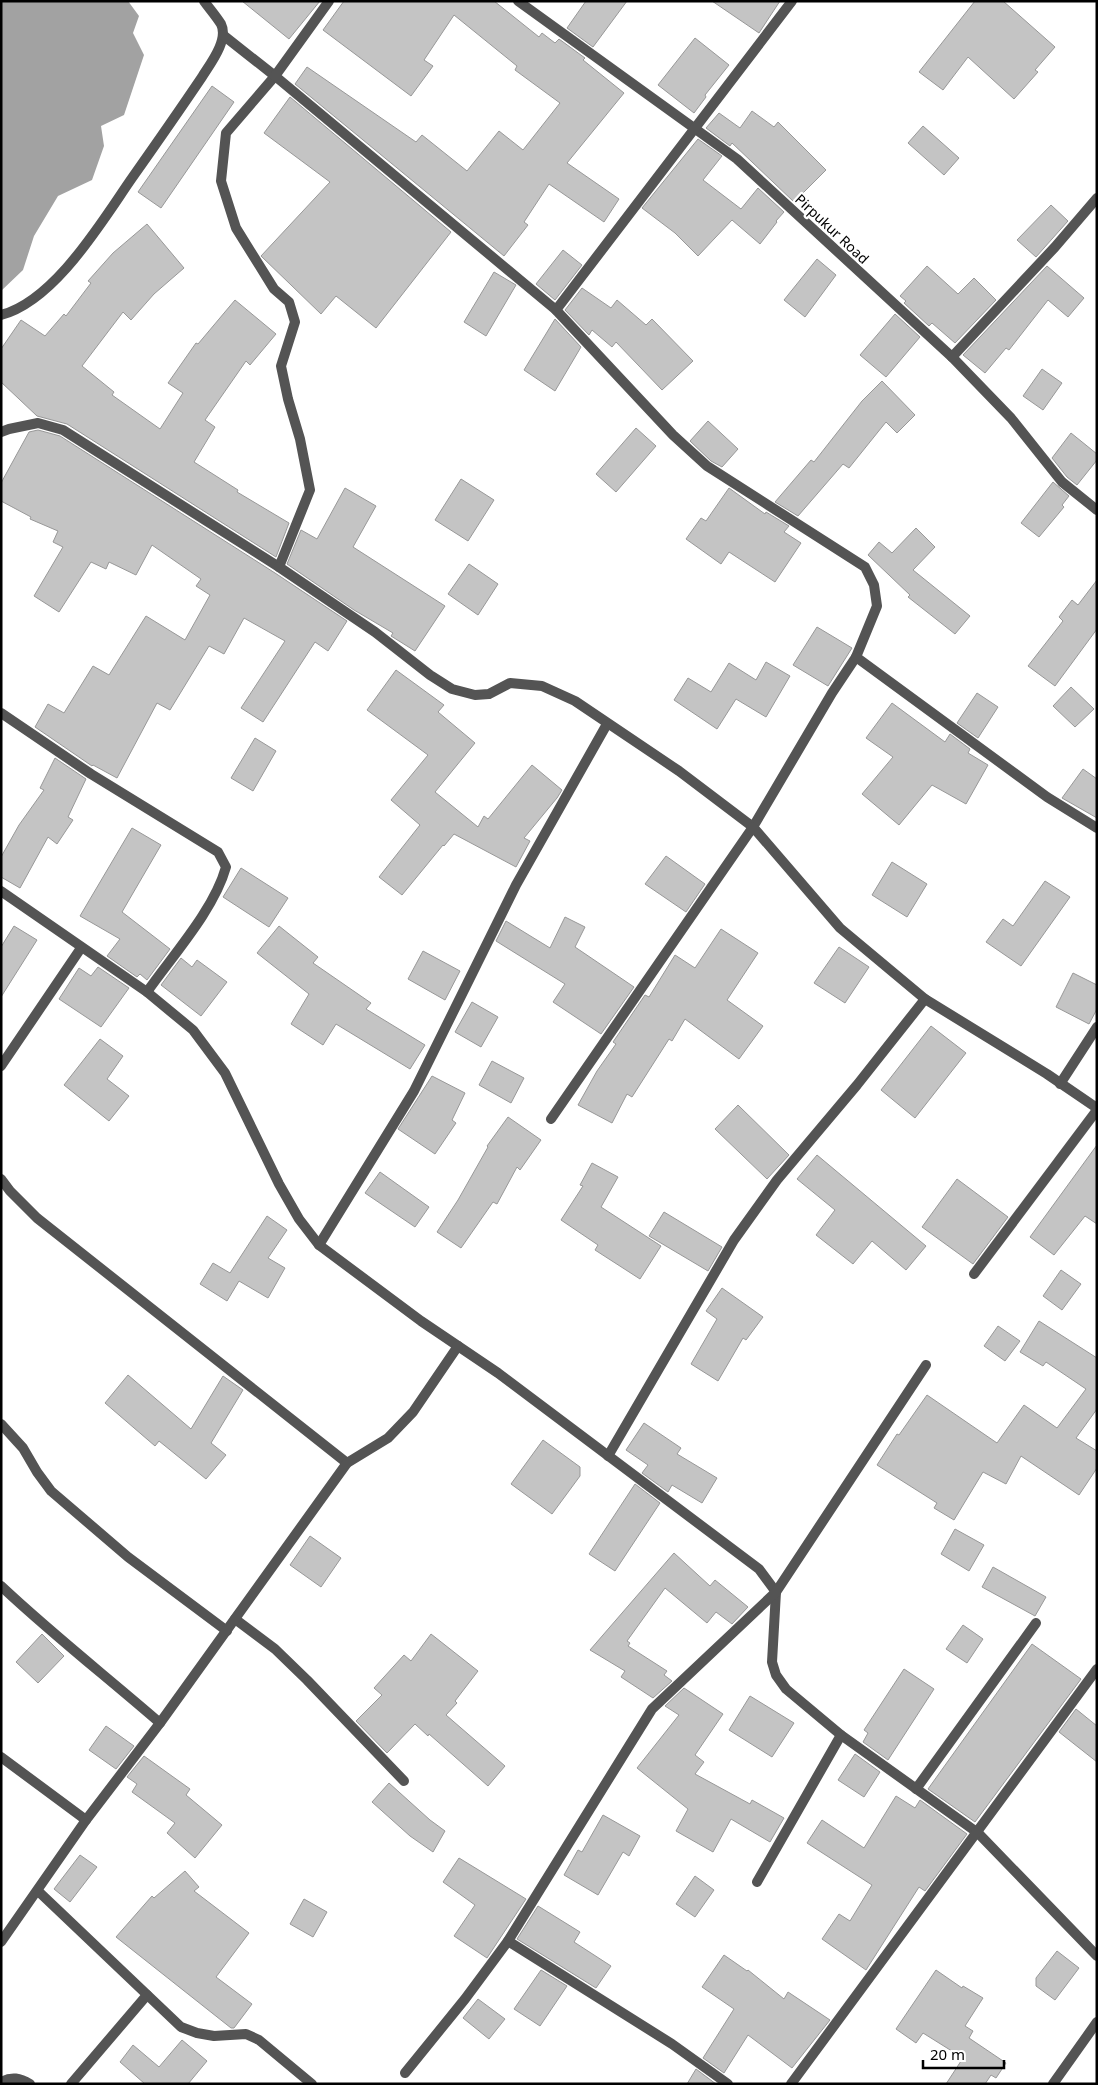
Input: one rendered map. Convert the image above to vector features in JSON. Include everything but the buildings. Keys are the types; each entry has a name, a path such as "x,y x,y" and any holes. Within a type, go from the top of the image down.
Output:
{"street":[{"path":"1,315 12,313 43,292 83,248 202,78 223,35 222,25 204,1"},
{"path":"278,567 310,490 300,438 288,399 281,366 295,322 289,302 274,289 236,228 221,181 226,134 275,76 329,1"},
{"name":"Pirpukur Road","path":"518,1 737,159 952,357 1011,418 1062,482 1097,510"},
{"path":"556,310 792,1"},
{"path":"223,35 556,310 673,435 707,466 865,567 874,585 877,606 856,657 832,693 754,827 551,1119"},
{"path":"952,357 1055,248 1097,198"},
{"path":"1,432 38,423 63,430 278,567 375,632 430,675 452,689 475,695 489,694 510,684 542,686 575,701 679,771 754,827 840,928 925,999 1047,1074 1097,1109 974,1274"},
{"path":"856,657 1047,797 1097,828"},
{"path":"1,713 91,774 218,852 226,867 221,884 208,907 147,992"},
{"path":"319,1245 414,1091 516,884 607,724"},
{"path":"1,891 147,992 193,1030 225,1073 279,1184 299,1219 319,1245 421,1321 498,1373 759,1569 776,1592 772,1662 776,1675 786,1689 841,1735 978,1833 1097,1956"},
{"path":"1,1066 81,948"},
{"path":"608,1456 734,1240 777,1180 857,1085 925,999"},
{"path":"1060,1084 1097,1027"},
{"path":"1,1179 10,1191 37,1218 346,1463"},
{"path":"1,1942 86,1820 160,1723 346,1463 388,1438 413,1412 458,1346"},
{"path":"405,2073 466,1999 508,1941 652,1709 776,1592 926,1365"},
{"path":"1,1424 23,1448 51,1491 128,1556 227,1631"},
{"path":"1,1586 43,1626 160,1723"},
{"path":"235,1619 274,1649 301,1674 404,1780"},
{"path":"916,1789 1036,1623"},
{"path":"791,2084 978,1833 1097,1669"},
{"path":"757,1882 841,1735"},
{"path":"1,1757 86,1820"},
{"path":"38,1891 181,2027 197,2033 214,2036 246,2034 259,2040 312,2084"},
{"path":"508,1941 672,2044 728,2084"},
{"path":"71,2084 147,1995"},
{"path":"1053,2084 1097,2022"},
{"path":"1,2082 8,2078 20,2078 30,2084"}],"shaded area":[{"path":"1,1 128,1 139,16 133,33 144,55 124,115 101,126 104,146 92,180 58,196 34,236 23,270 1,291"}]}
